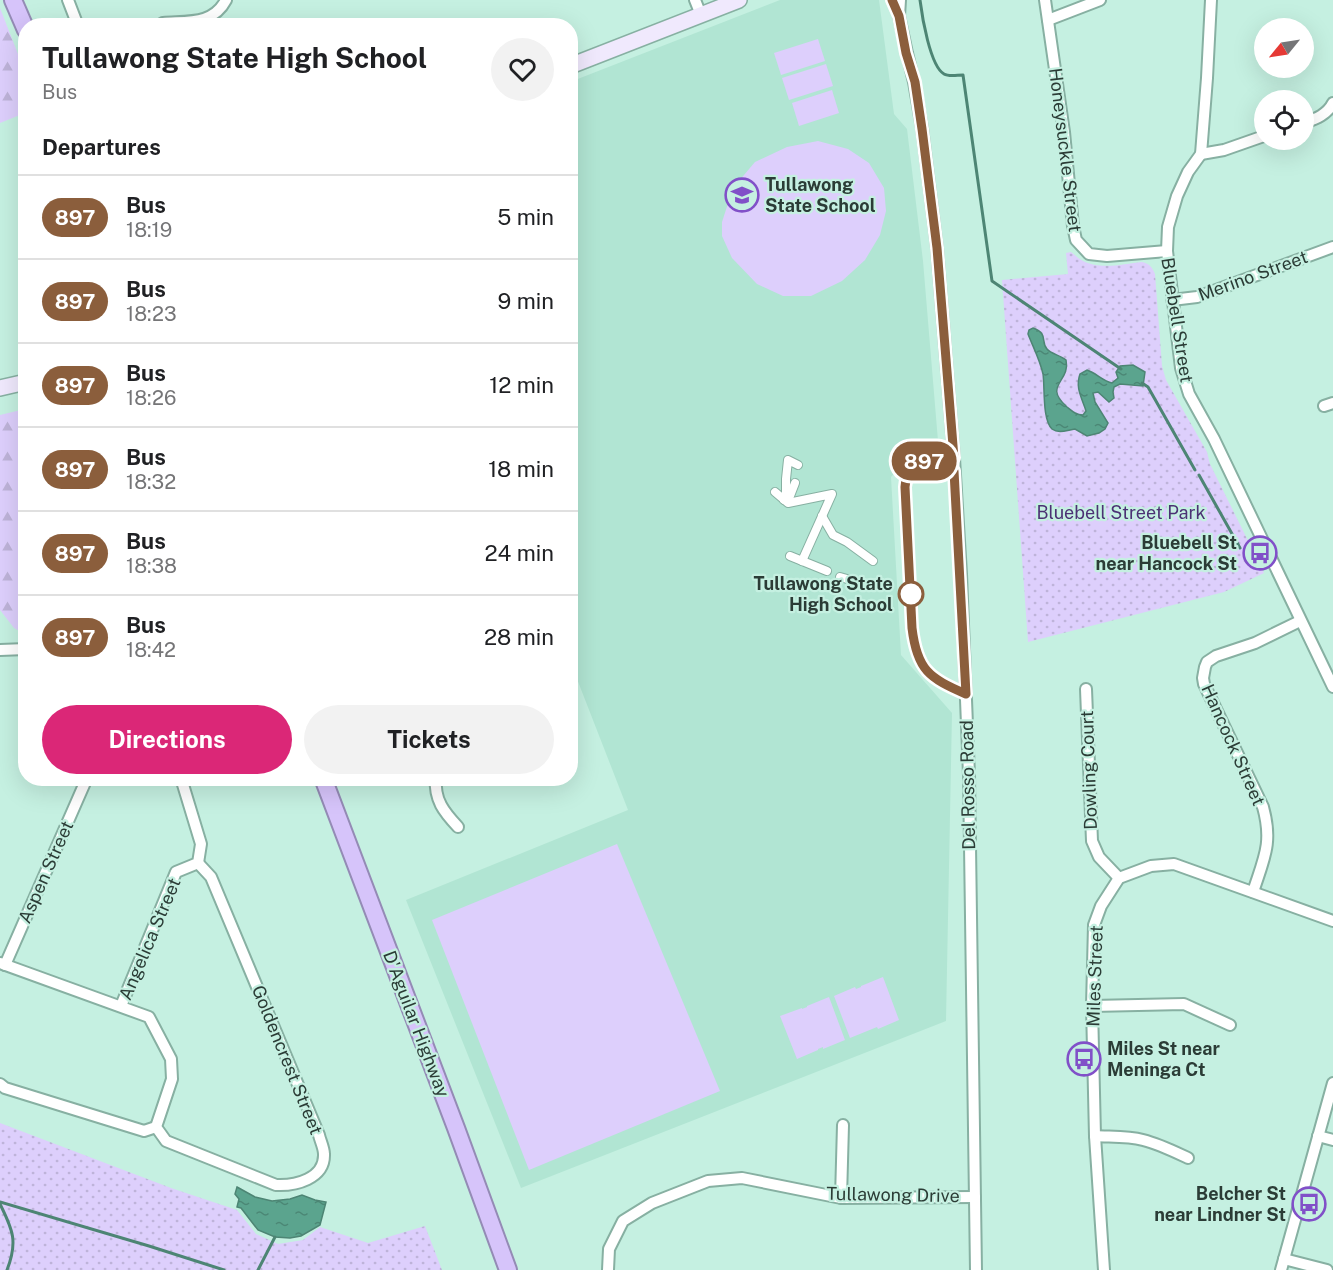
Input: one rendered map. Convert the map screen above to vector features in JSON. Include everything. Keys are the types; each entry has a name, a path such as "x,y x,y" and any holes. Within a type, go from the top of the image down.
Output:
{"highway":[{"path":"13,0 21,18"},
{"name":"D'Aguilar Highway","path":"326,786 508,1270"}],"main road":[{"path":"578,63 739,0"},
{"path":"0,388 18,384"}],"street":[{"path":"68,0 75,18"},
{"path":"206,18 220,11 226,0"},
{"path":"695,0 701,15"},
{"name":"Del Rosso Road","path":"892,0 899,16 920,111 934,226 954,458 969,774 976,1270"},
{"name":"Del Rosso Road","path":"899,16 900,0"},
{"name":"Honeysuckle Street","path":"1045,0 1064,132 1076,240 1089,254 1107,256 1167,251"},
{"path":"1048,20 1100,0"},
{"name":"Bluebell Street","path":"1210,0 1201,154 1188,172 1177,196 1168,227 1167,251 1181,368 1189,394 1214,440 1333,687"},
{"path":"1314,119 1332,107 1333,103"},
{"path":"1201,154 1224,150 1254,140"},
{"name":"Merino Street","path":"1172,300 1197,297 1333,247"},
{"path":"786,501 788,460 798,465"},
{"path":"786,501 795,483"},
{"path":"775,492 786,501 832,494 802,561"},
{"path":"822,516 833,535 873,561"},
{"path":"790,556 827,571"},
{"path":"840,577 865,584"},
{"name":"Hancock Street","path":"1253,892 1267,850 1266,817 1204,684 1203,672 1207,662 1216,656 1255,643 1300,621"},
{"path":"0,650 18,649"},
{"name":"Dowling Court","path":"1086,689 1092,841 1099,857 1119,879"},
{"name":"Aspen Street","path":"3,964 83,786"},
{"name":"Angelica Street","path":"121,1006 176,872 198,863 201,844 183,786"},
{"path":"435,786 443,810 458,827"},
{"name":"Goldencrest Street","path":"156,1127 166,1141 276,1185 286,1186 310,1178 317,1173 324,1154 211,877 198,863"},
{"path":"1119,879 1151,866 1174,864 1333,921"},
{"name":"Miles Street","path":"1104,1270 1095,1136 1092,1006 1094,925 1101,906 1119,879"},
{"path":"0,1084 5,1088 144,1131 156,1127 172,1079 171,1059 149,1017 3,964"},
{"path":"1092,1006 1184,1004 1230,1025"},
{"path":"1281,1270 1333,1083"},
{"path":"841,1198 843,1125"},
{"path":"1095,1136 1141,1140 1162,1146 1188,1158"},
{"path":"1318,1136 1333,1140"},
{"name":"Tullawong Drive","path":"608,1270 609,1249 623,1221 652,1203 708,1181 742,1178 841,1198 975,1197"},
{"path":"1284,1259 1327,1270"}],"shaded area":[{"name":"Tullawong State High School","path":"780,0 879,0 894,114 907,129 923,261 938,441 930,451 914,452 891,477 901,655 952,713 946,1021 521,1188 406,900 628,810 578,682 578,79"}],"green space":[{"path":"0,8 18,54 18,116 0,123"},
{"path":"818,39 825,61 781,75 774,53"},
{"path":"826,64 833,86 789,100 782,78"},
{"path":"832,90 839,113 799,126 792,103"},
{"path":"818,141 848,149 869,163 884,188 886,211 880,235 865,260 842,281 811,296 783,296 757,284 732,258 722,236 722,222 733,188 755,162 787,147"},
{"name":"Bluebell Street Park","path":"1071,252 1090,264 1112,266 1142,262 1153,269 1162,366 1166,380 1207,452 1210,464 1264,573 1224,592 1028,642 1002,280 1068,274 1066,253"},
{"path":"18,411 18,630 0,610 0,415"},
{"path":"1092,508 1110,524 1101,528 1093,525 1090,518"},
{"path":"617,844 720,1091 529,1170 432,920"},
{"path":"883,977 899,1020 850,1038 834,996"},
{"path":"829,997 845,1040 797,1059 780,1016"},
{"path":"0,1123 171,1188 237,1210 256,1234 278,1244 303,1240 320,1227 368,1243 425,1226 442,1270 0,1270"}],"water":[{"path":"1033,328 1043,335 1045,346 1049,351 1066,360 1065,374 1057,388 1057,393 1060,400 1076,414 1083,415 1086,411 1078,384 1080,374 1087,370 1112,383 1118,378 1116,372 1120,366 1133,365 1145,372 1143,386 1120,384 1114,387 1114,398 1109,402 1098,392 1093,393 1095,402 1108,423 1099,433 1087,436 1075,429 1060,431 1052,429 1044,403 1043,374 1028,334"},
{"path":"237,1187 255,1197 272,1201 302,1195 326,1202 320,1225 301,1236 290,1238 275,1237 258,1230 241,1208 237,1207 239,1199 235,1194"}],"waterway":[{"path":"920,0 931,51 939,69 946,75 963,75 992,281 1121,369"},
{"path":"1142,383 1148,387 1195,470"},
{"path":"1199,475 1240,548"},
{"path":"0,1202 224,1270"},
{"path":"0,1204 11,1229 13,1244 7,1270"},
{"path":"258,1270 275,1237"}],"bus line":[{"name":"897","path":"892,0 899,16 920,111 937,248 954,458 924,461 910,470 906,478 912,628 914,646 926,670 945,685 966,694 954,471"}],"place":[{"name":"Tullawong State School","path":"742,195"},
{"name":"Bluebell St near Hancock St","path":"1260,553"},
{"name":"Tullawong State High School","path":"911,594"},
{"name":"Miles St near Meninga Ct","path":"1084,1059"},
{"name":"Belcher St near Lindner St","path":"1309,1204"}]}
